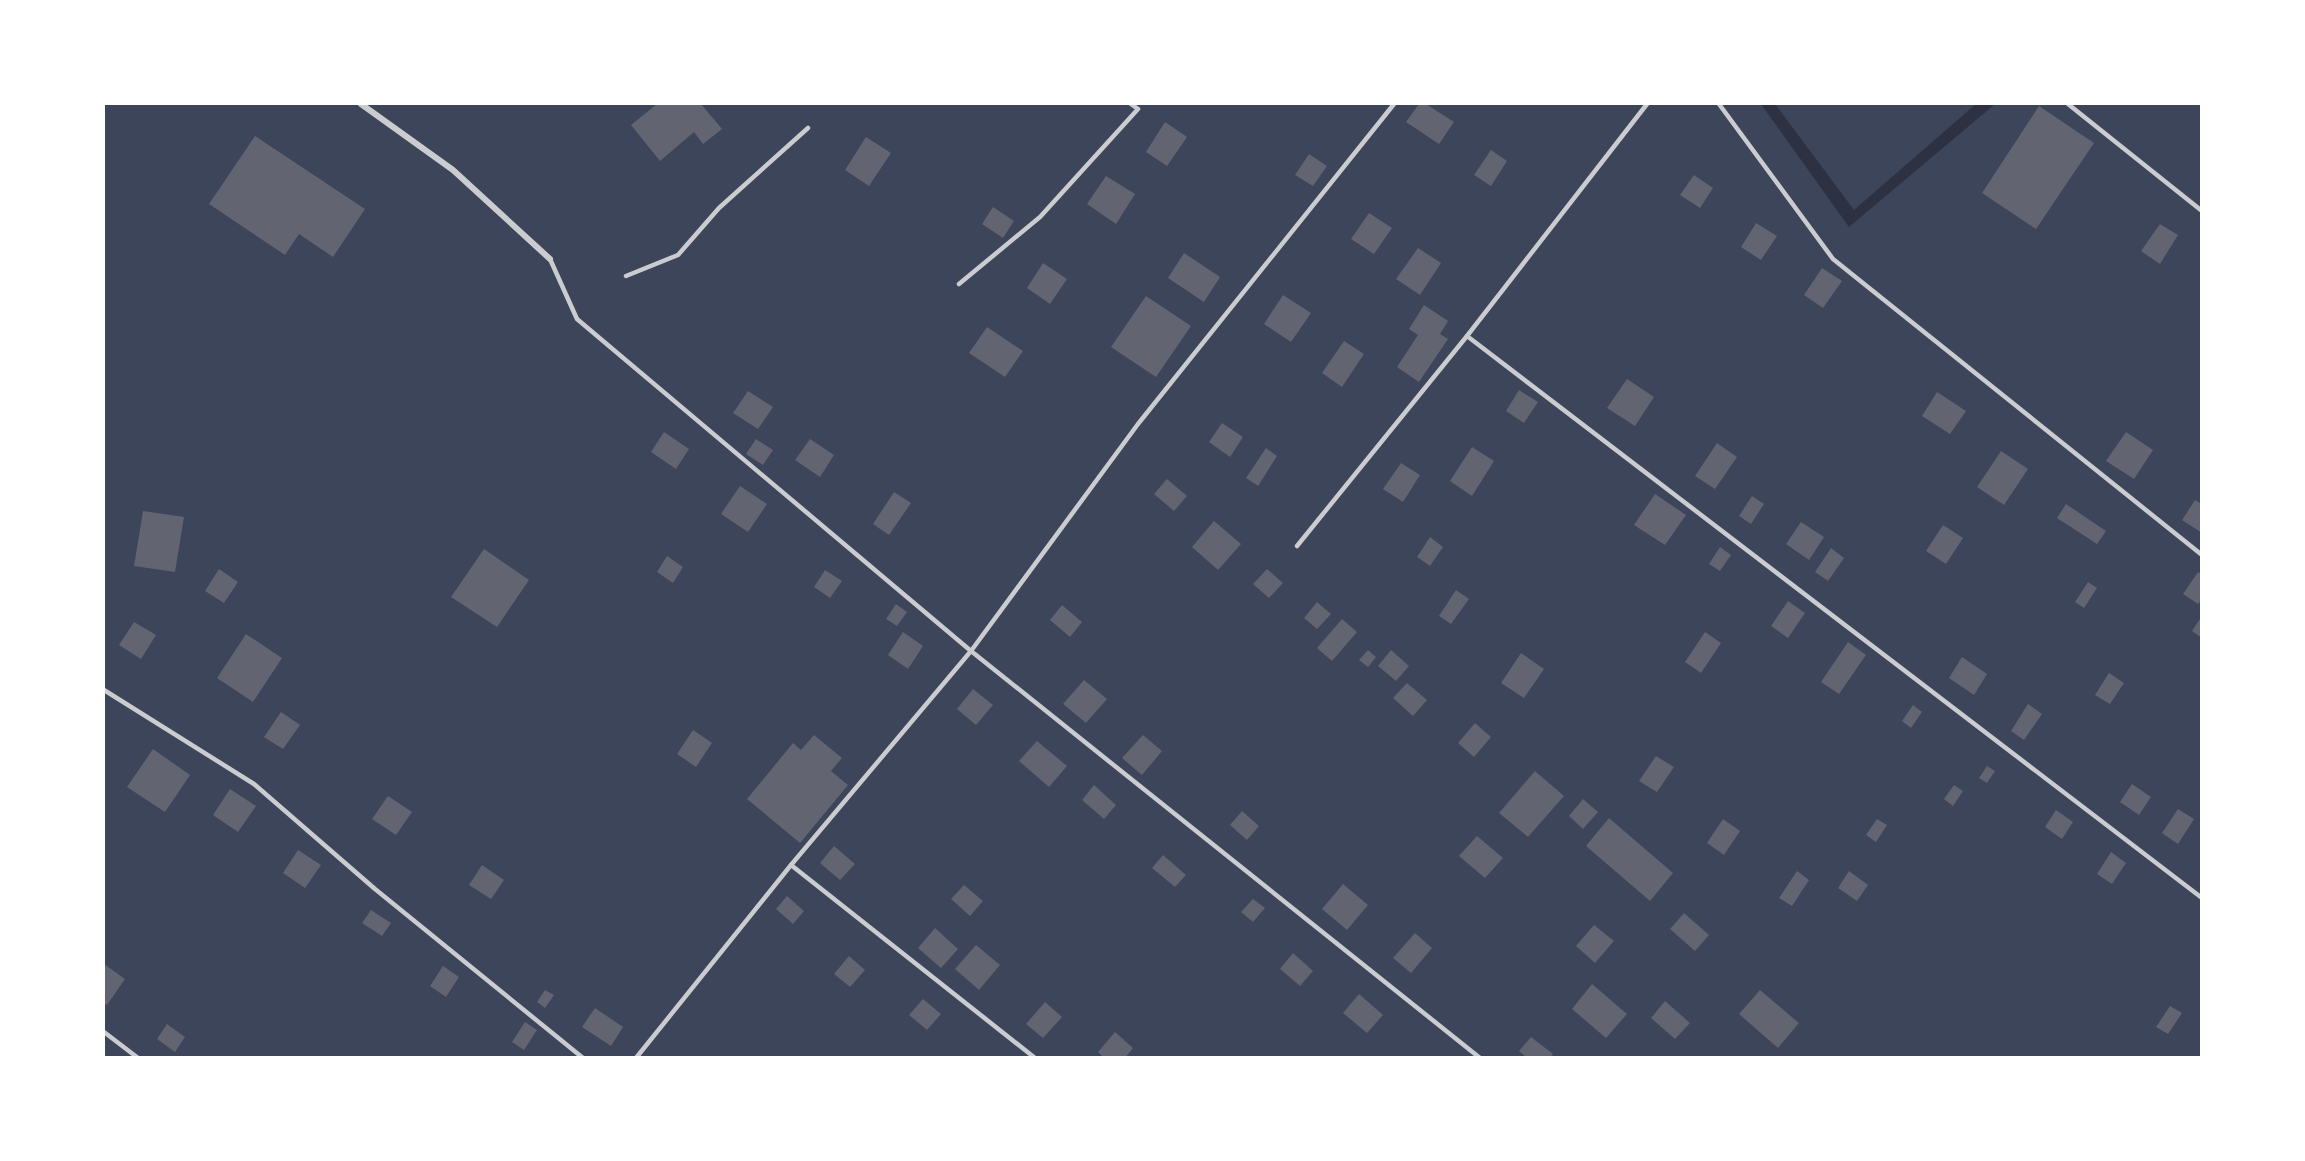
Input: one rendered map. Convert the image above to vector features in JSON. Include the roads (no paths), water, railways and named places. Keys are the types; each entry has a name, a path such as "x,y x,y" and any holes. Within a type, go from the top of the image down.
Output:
{"street":[{"path":"361,104 453,170 550,259"}],"lane":[{"path":"959,284 1040,217 1138,109 1131,104"},
{"path":"636,1058 791,865 971,651 1138,424 1394,104"},
{"path":"1297,546 1467,336 1647,104"},
{"path":"1719,104 1833,259 2202,555"},
{"path":"2068,104 2202,211"},
{"path":"626,276 678,255 718,208 808,128"},
{"path":"550,259 577,319 971,651 1480,1058"},
{"path":"1467,336 2202,898"},
{"path":"104,690 254,784 375,889 584,1058"},
{"path":"791,865 1035,1058"},
{"path":"104,1032 138,1058"}]}
